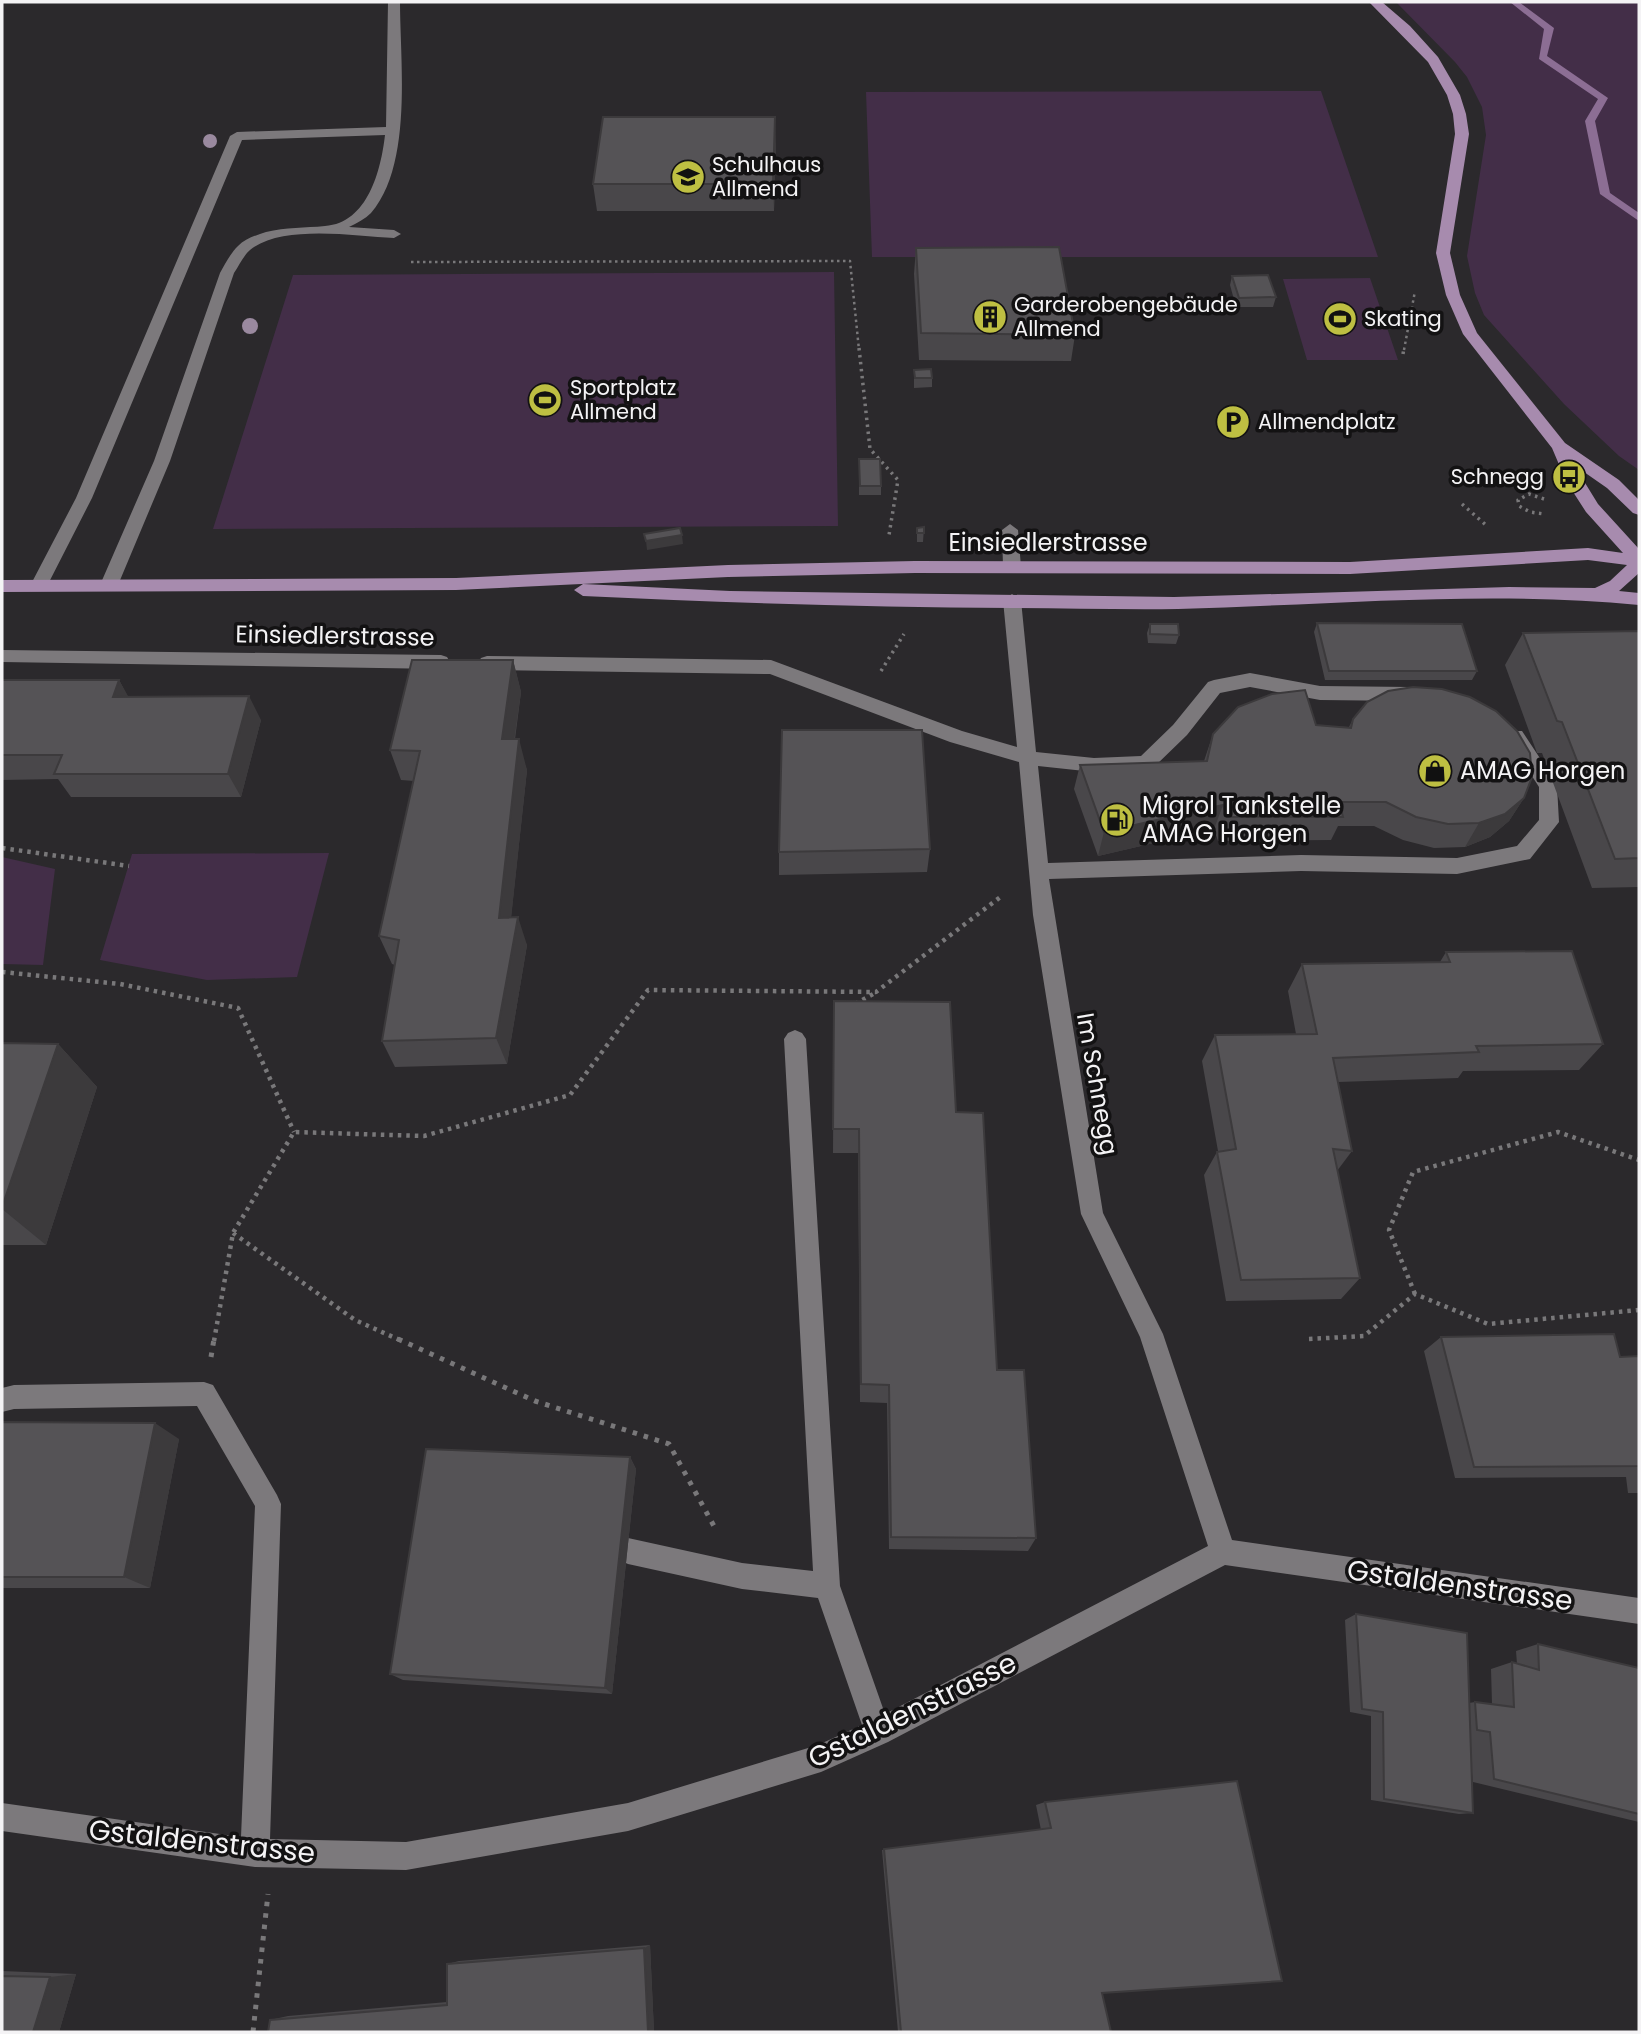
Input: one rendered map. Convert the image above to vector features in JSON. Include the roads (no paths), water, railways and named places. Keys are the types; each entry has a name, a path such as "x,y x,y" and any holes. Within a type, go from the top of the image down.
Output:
{"main road":[{"path":"1375,2 1418,42 1437,66 1452,87 1462,115 1462,134 1443,253 1452,295 1470,334 1559,447 1613,484 1639,509"},
{"path":"1559,447 1569,477 1582,497 1639,562 1616,584 1597,594"},
{"name":"Einsiedlerstrasse","path":"2,586 456,584 728,571 1012,567 1350,568 1588,554 1639,562"},
{"path":"1012,567 1012,600"},
{"name":"Einsiedlerstrasse","path":"456,584 730,597 1174,603 1367,596 1597,594 1639,599"}],"street":[{"path":"328,232 367,210 382,180 393,143 394,2"},
{"path":"39,586 84,498 237,136 392,131"},
{"path":"109,585 162,461 227,273 244,248 263,236 328,232 394,234"},
{"path":"1010,530 1012,567"},
{"name":"Im Schnegg","path":"1012,600 1039,871 1056,1002 1092,1214 1151,1334 1223,1552"},
{"name":"Einsiedlerstrasse","path":"2,656 771,667 957,737 1029,758 1094,765 1146,763 1180,730 1214,687 1250,680 1320,693 1415,694 1429,697"},
{"path":"1039,871 1301,863 1457,866 1523,853 1549,822 1548,786 1519,739 1500,724"},
{"path":"795,1039 827,1586 878,1732"},
{"path":"2,1400 13,1397 204,1394 268,1504 264,1854"},
{"path":"628,1551 742,1576 827,1586"},
{"name":"Gstaldenstrasse","path":"2,1817 264,1854 406,1856 628,1817 821,1758 878,1732 1223,1552 1639,1611"}],"waterway":[{"path":"1514,2 1549,28 1542,57 1603,98 1590,121 1605,194 1639,218"}],"place":[{"name":"Schulhaus Allmend","path":"688,177"},
{"name":"Garderobengebäude Allmend","path":"990,317"},
{"name":"Skating","path":"1340,319"},
{"name":"Sportplatz Allmend","path":"545,400"},
{"name":"Allmendplatz","path":"1233,422"},
{"name":"Schnegg","path":"1569,477"},
{"name":"AMAG Horgen","path":"1435,771"},
{"name":"Migrol Tankstelle AMAG Horgen","path":"1117,820"}]}
